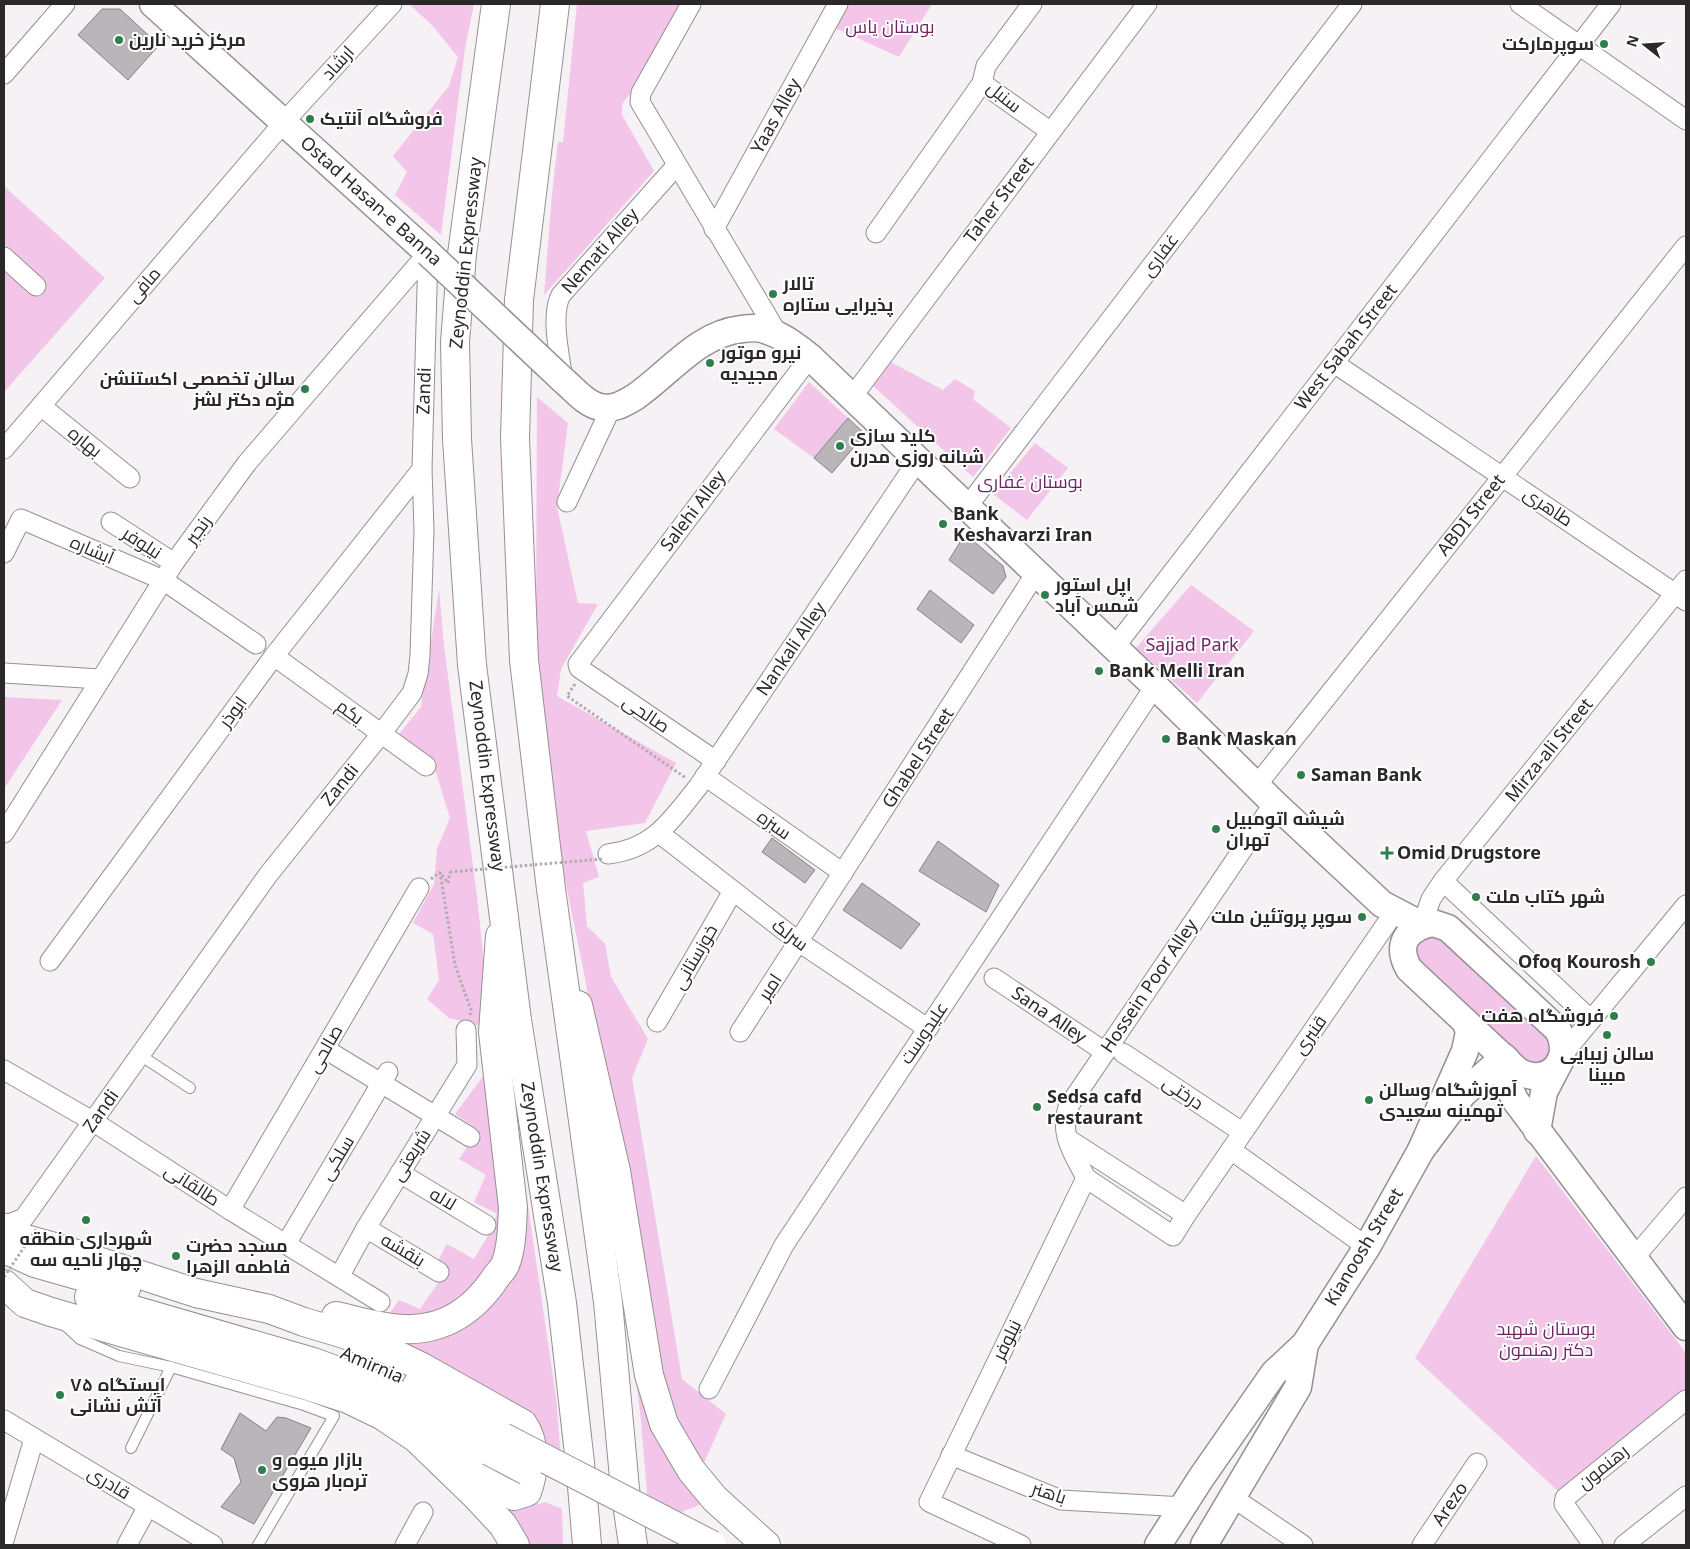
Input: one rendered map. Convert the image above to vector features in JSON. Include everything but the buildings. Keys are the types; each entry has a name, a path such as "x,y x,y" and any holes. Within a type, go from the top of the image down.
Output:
{"main road":[{"name":"Ostad Hasan-e Banna","path":"153,4 428,253 589,403 601,408 611,408"},
{"name":"Zeynoddin Expressway","path":"496,4 462,254 456,342 457,439 472,665 517,1020 562,1303 587,1545"},
{"path":"555,4 518,300 515,438 524,660 551,889 608,1302 625,1489 633,1545"},
{"path":"611,408 621,406 646,389 689,352 711,338 735,330 763,329 779,336 810,357 1155,686 1385,912 1409,969 1518,1072 1533,1077 1549,1073 1562,1058"},
{"path":"551,889 616,1171 649,1375 664,1424 691,1470 715,1500 766,1545"},
{"path":"269,1309 304,1309 384,1327 405,1329 430,1327 450,1320 469,1309 490,1287 505,1264 512,1232 513,1208 493,1032 502,897"},
{"path":"1385,912 1422,925"},
{"path":"1404,959 1406,938 1411,932 1422,925 1433,923 1448,928 1558,1030 1562,1038 1562,1058 1544,1092 1537,1131"},
{"name":"Kianoosh Street","path":"1306,1344 1367,1247 1421,1150 1465,1051 1469,1032 1466,1023"},
{"path":"1505,1059 1506,1081 1515,1100 1686,1326"},
{"name":"Kianoosh Street","path":"1421,1150 1463,1094 1505,1059"},
{"path":"4,1245 58,1248 196,1293 269,1309 385,1350 420,1366 523,1424 530,1433 533,1464 530,1483 526,1492 514,1496 497,1488 383,1416 348,1399 258,1371 51,1312 25,1303 4,1284"},
{"name":"Amirnia","path":"4,1245 118,1297 313,1362 395,1393 489,1451 670,1545"},
{"name":"Amirnia","path":"118,1297 276,1330 369,1362 395,1373 503,1437 712,1545"},
{"path":"1204,1545 1298,1387 1306,1344"},
{"path":"1158,1545 1201,1478 1274,1374 1306,1344"},
{"path":"416,1438 492,1512 503,1525 515,1545"}],"street":[{"path":"4,74 65,4"},
{"name":"ارشاد","path":"284,122 392,4"},
{"path":"691,4 641,93 640,102 779,336"},
{"name":"Yaas Alley","path":"714,229 838,4"},
{"name":"سنبل","path":"1032,4 986,66 982,83 1050,132"},
{"name":"Taher Street","path":"852,397 1147,4"},
{"name":"غفاری","path":"967,507 1352,4"},
{"path":"1520,4 1686,120"},
{"name":"West Sabah Street","path":"1114,648 1611,4"},
{"path":"876,233 982,83"},
{"name":"مافی","path":"4,449 284,122"},
{"name":"Nemati Alley","path":"564,380 557,333 557,302 561,295 677,164"},
{"name":"ABDI Street","path":"1265,794 1502,475 1686,246"},
{"name":"Zandi","path":"4,1245 8,1224 24,1218 268,876 412,692 418,674 424,530 422,469 428,253"},
{"name":"رنجبر","path":"4,833 174,563 247,463 428,253"},
{"path":"4,257 36,286"},
{"name":"Salehi Alley","path":"583,671 579,668 578,664 810,357"},
{"name":"طاهری","path":"1334,363 1683,592"},
{"name":"بهاره","path":"41,406 130,478"},
{"path":"567,502 611,408"},
{"name":"Nankali Alley","path":"605,856 626,852 659,833 706,775 918,460"},
{"name":"ابوذر","path":"50,961 274,656 422,469"},
{"name":"آبشاره","path":"4,553 21,519 163,580"},
{"name":"نیلوفر","path":"111,522 174,563"},
{"name":"Ghabel Street","path":"799,942 1036,573"},
{"path":"163,580 256,644"},
{"name":"Mirza-ali Street","path":"1422,925 1431,899 1443,881 1683,592"},
{"name":"یکم","path":"274,656 426,766"},
{"name":"صالحی","path":"583,671 706,775"},
{"path":"4,673 100,679"},
{"name":"علیدوست","path":"709,1389 784,1245 1155,686"},
{"name":"سبزه","path":"706,775 843,873"},
{"name":"Hossein Poor Alley","path":"1086,1178 1066,1138 1064,1117 1068,1107 1114,1052 1265,794"},
{"name":"سرلک","path":"659,833 799,942 927,1028"},
{"path":"1443,881 1591,1020"},
{"name":"صالحی","path":"230,1210 419,888"},
{"name":"خوزستانی","path":"656,1022 733,891"},
{"path":"1562,1058 1591,1020 1685,909"},
{"name":"قنبری","path":"1086,1178 1173,1236 1385,912"},
{"name":"امیر","path":"740,1032 799,942"},
{"name":"Sana Alley","path":"994,978 1114,1052"},
{"name":"شریعتی","path":"339,1277 366,1228 467,1065 466,1030"},
{"path":"325,1049 384,1078 435,1116 470,1137"},
{"name":"درختی","path":"1114,1052 1242,1132"},
{"name":"طالقانی","path":"4,1070 94,1122 230,1210 380,1302"},
{"name":"سلکی","path":"286,1244 384,1078"},
{"path":"1066,1138 1186,1216"},
{"path":"1231,1150 1367,1247"},
{"name":"لاله","path":"400,1173 486,1225"},
{"name":"نیلوفر","path":"1021,1545 929,1502 1086,1178"},
{"path":"1634,1258 1686,1197"},
{"name":"بنقشه","path":"366,1228 439,1272"},
{"name":"رهنمون","path":"1593,1545 1564,1504 1565,1498 1686,1400"},
{"name":"قادری","path":"4,1420 213,1545"},
{"path":"4,1540 34,1439"},
{"name":"باهنر","path":"951,1455 1061,1500 1184,1507"},
{"name":"Arezo","path":"1422,1545 1477,1463"},
{"path":"1624,1545 1686,1496"},
{"path":"1232,1497 1294,1542"},
{"path":"127,1545 148,1506"},
{"path":"405,1545 423,1512"}],"lane":[{"path":"140,1055 190,1088"},
{"path":"51,1312 80,1339 119,1356 171,1368 304,1405 334,1416 258,1545"},
{"path":"131,1448 171,1368"}],"path":[{"path":"583,671 567,696 706,775"},
{"path":"466,1030 471,1010 455,965 440,872 448,883 450,872 605,856"},
{"path":"4,1277 38,1228"}],"green space":[{"path":"409,4 474,4 465,48 441,235 395,195 407,172 393,156 449,86 458,57 431,24"},
{"path":"577,4 686,4 631,93 622,104 622,115 654,171 544,295 552,194 558,142 563,142"},
{"name":"بوستان یاس","path":"847,4 932,4 899,57 833,27"},
{"path":"4,186 105,278 4,392"},
{"path":"889,361 943,390 955,379 975,391 973,399 1011,428 973,477 870,383"},
{"path":"809,382 848,418 814,458 774,429"},
{"path":"537,397 568,423 557,507 578,603 598,604 561,669 557,696 676,763 645,823 586,831 599,877 583,883 587,926 605,944 611,977 648,1039 632,1078 682,1379 726,1414 701,1469 677,1434 656,1374 585,978 552,816 536,632"},
{"name":"بوستان غفاری","path":"1035,443 1068,468 1027,520 993,494"},
{"name":"Sajjad Park","path":"1191,585 1254,631 1197,703 1136,648"},
{"path":"439,589 444,646 477,896 486,983 485,1027 449,1018 427,999 439,980 433,934 413,923 434,884 437,849 450,818 433,763 395,739 421,707"},
{"path":"4,697 62,700 4,789"},
{"path":"1439,935 1548,1037 1551,1049 1548,1057 1539,1062 1527,1063 1421,964 1416,953 1419,943 1424,936"},
{"path":"487,1071 504,1211 489,1275 448,1311 409,1320 387,1317 399,1300 420,1309 443,1276 438,1261 447,1244 474,1259 489,1234 497,1214 474,1202 486,1175 459,1159 479,1130 455,1114"},
{"path":"518,1138 556,1397 561,1458 386,1333 491,1298"},
{"name":"بوستان شهید دکتر رهنمون","path":"1536,1156 1686,1353 1686,1389 1560,1493 1415,1358"},
{"path":"628,1311 707,1502 671,1516 648,1505 641,1421"},
{"path":"488,1493 515,1505 528,1506 545,1502 562,1509 563,1545 524,1545"}],"place":[{"name":"مرکز خرید نارین","path":"119,40"},
{"name":"سوپرمارکت","path":"1604,44"},
{"name":"فروشگاه آنتیک","path":"310,119"},
{"name":"تالار پذیرایی ستاره","path":"773,294"},
{"name":"نیرو موتور مجیدیه","path":"710,363"},
{"name":"سالن تخصصی اکستنشن مژه دکتر لشز","path":"305,389"},
{"name":"کلید سازی شبانه روزی مدرن","path":"840,446"},
{"name":"Bank Keshavarzi Iran","path":"943,524"},
{"name":"اپل استور شمس آباد","path":"1045,595"},
{"name":"Bank Melli Iran","path":"1099,671"},
{"name":"Bank Maskan","path":"1166,739"},
{"name":"Saman Bank","path":"1301,775"},
{"name":"شیشه اتومبیل تهران","path":"1216,829"},
{"name":"Omid Drugstore","path":"1387,853"},
{"name":"شهر کتاب ملت","path":"1476,897"},
{"name":"سوپر پروتئین ملت","path":"1362,917"},
{"name":"Ofoq Kourosh","path":"1651,962"},
{"name":"فروشگاه هفت","path":"1614,1016"},
{"name":"سالن زیبایی مبینا","path":"1607,1035"},
{"name":"آموزشگاه وسالن تهمینه سعیدی","path":"1369,1100"},
{"name":"Sedsa cafd restaurant","path":"1037,1107"},
{"name":"شهرداری منطقه چهار ناحیه سه","path":"86,1220"},
{"name":"مسجد حضرت فاطمه الزهرا","path":"176,1256"},
{"name":"ایستگاه ۷۵ آتش نشانی","path":"60,1395"},
{"name":"بازار میوه و تره‌بار هروی","path":"262,1470"}]}
